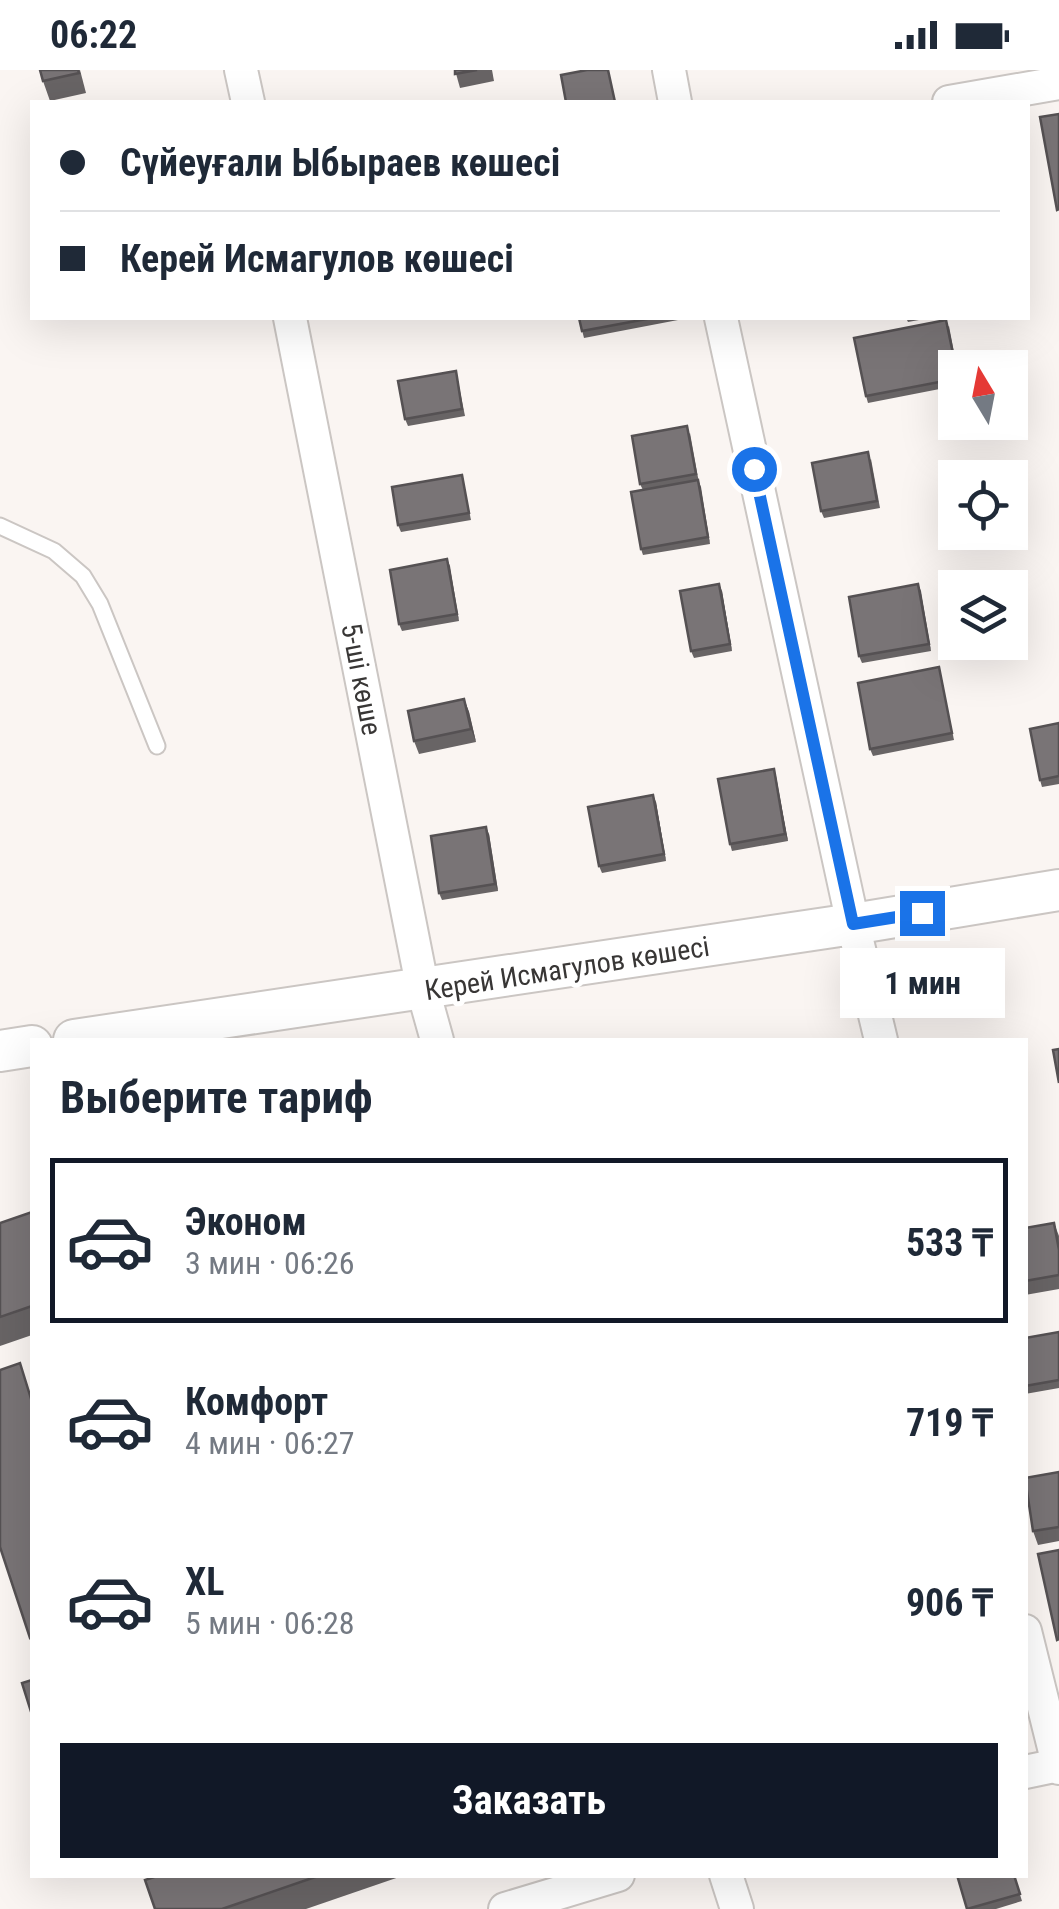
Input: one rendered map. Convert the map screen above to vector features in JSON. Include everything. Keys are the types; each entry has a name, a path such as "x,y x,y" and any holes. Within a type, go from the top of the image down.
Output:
{"street":[{"path":"241,70 248,100"},
{"path":"669,70 675,100"},
{"path":"961,100 1059,83"},
{"name":"5-шi көше","path":"290,320 435,1038"},
{"path":"720,320 881,1038"},
{"name":"Керей Исмагулов көшесі","path":"88,1038 423,990 1059,890"},
{"path":"0,1050 30,1046"},
{"path":"1028,1643 1059,1766 1028,1771"},
{"path":"505,1909 608,1878"},
{"path":"727,1878 737,1909"}],"lane":[{"path":"0,526 54,551 83,576 100,604 157,746"}],"building":[{"path":"40,70 78,70 79,73 43,81"},
{"path":"608,70 615,100 566,100 561,75"},
{"path":"1059,114 1059,209 1057,210 1040,117"},
{"path":"579,320 641,320 582,331"},
{"path":"946,320 952,350 938,350 938,382 866,396 854,338"},
{"path":"456,371 462,409 405,419 398,381"},
{"path":"687,426 696,474 640,484 632,436"},
{"path":"868,452 877,501 821,511 812,463"},
{"path":"462,475 469,513 398,525 392,487"},
{"path":"698,480 708,537 641,549 631,492"},
{"path":"447,559 457,614 399,624 390,570"},
{"path":"719,584 730,644 691,651 680,591"},
{"path":"918,584 929,644 859,656 849,597"},
{"path":"939,667 952,733 870,749 858,683"},
{"path":"464,699 471,729 414,741 408,711"},
{"path":"1059,723 1059,776 1040,780 1030,729"},
{"path":"774,769 785,834 730,844 718,779"},
{"path":"653,795 664,854 599,866 588,807"},
{"path":"486,827 495,884 439,893 431,836"},
{"path":"1059,1049 1059,1083 1053,1050"},
{"path":"30,1213 30,1307 0,1317 0,1223"},
{"path":"1054,1223 1059,1275 1028,1280 1028,1227"},
{"path":"1059,1332 1059,1380 1028,1385 1028,1337"},
{"path":"20,1363 30,1396 30,1638 0,1547 0,1370"},
{"path":"1059,1472 1059,1527 1033,1531 1028,1477"},
{"path":"1059,1550 1059,1639 1057,1640 1038,1554"},
{"path":"30,1681 30,1709 22,1683"},
{"path":"312,1878 222,1909 155,1909 145,1880"},
{"path":"958,1878 1015,1878 1020,1894 967,1909"}],"route":[{"path":"754,469 853,924 922,913"}]}
